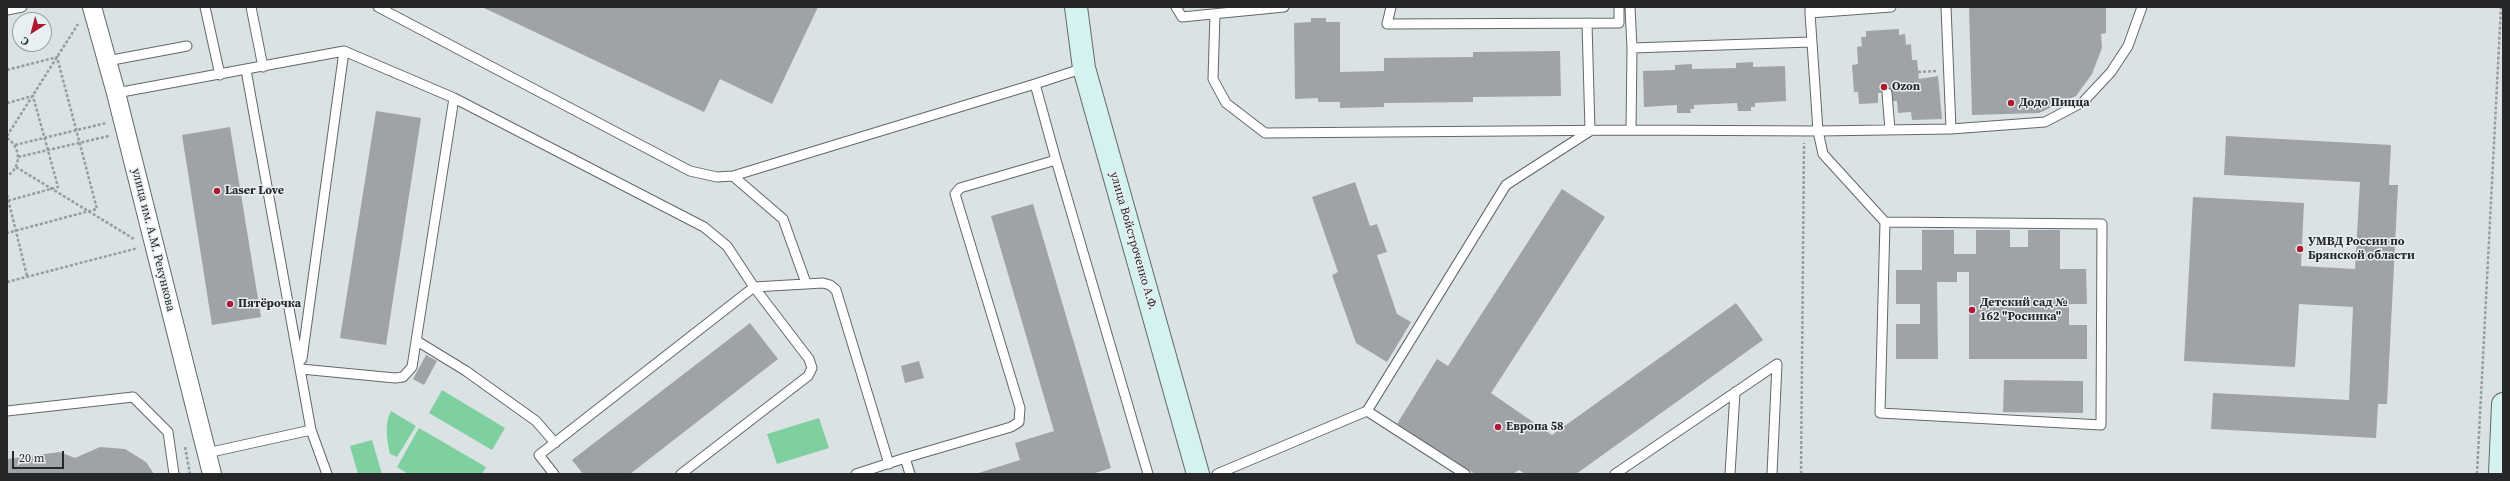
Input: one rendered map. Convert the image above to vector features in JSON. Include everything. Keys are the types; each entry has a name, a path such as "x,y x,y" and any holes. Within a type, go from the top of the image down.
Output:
{"main road":[{"name":"улица Войстроченко А.Ф.","path":"1076,7 1084,68 1198,474"},
{"path":"2500,474 2503,404"}],"street":[{"name":"улица им. А.М. Рекункова","path":"87,13 107,61 116,93 212,474"}],"lane":[{"path":"7,10 22,7"},
{"path":"205,7 220,74"},
{"path":"251,7 263,68"},
{"path":"378,7 690,171 716,178 733,176 1084,68"},
{"path":"1176,7 1182,17 1284,7"},
{"path":"1391,7 1387,24 1619,23 1619,7"},
{"path":"1630,7 1632,48 1632,130"},
{"path":"1885,222 2102,224 2101,425 1880,413 1885,222 1823,154 1818,131 1810,10 1891,7"},
{"path":"1946,7 1951,129"},
{"path":"1215,14 1213,79 1226,103 1265,133 1632,130 1818,131 1951,129 2045,122 2083,102 2111,72 2128,46 2142,7"},
{"path":"1588,23 1590,131"},
{"path":"1632,48 1811,42"},
{"path":"107,61 187,46"},
{"path":"116,93 220,74 263,68 344,51 454,98 704,227 727,246 754,287 809,359 812,368 808,376 681,474"},
{"path":"301,369 344,51"},
{"path":"246,70 311,430 327,474"},
{"path":"1035,84 1148,474"},
{"path":"1887,93 1890,130"},
{"path":"301,369 395,378 404,377 412,367 454,98"},
{"path":"1217,474 1367,411 1506,184 1590,131"},
{"path":"856,474 1011,427 1019,422 1020,408 955,194 960,188 1056,160"},
{"path":"733,176 783,219 806,283"},
{"path":"554,474 539,455 754,287 806,283 823,283 830,285 836,290 889,464"},
{"path":"417,341 466,371 536,421 555,443"},
{"path":"1615,474 1777,364 1772,474"},
{"path":"1730,474 1735,392"},
{"path":"7,411 134,397 168,432 174,474"},
{"path":"1367,411 1465,474"},
{"path":"207,453 311,430"},
{"path":"905,458 910,474"}],"path":[{"path":"2477,474 2501,7"},
{"path":"7,176 16,167 18,157 15,145 7,137 57,57 87,13"},
{"path":"7,70 57,57"},
{"path":"7,233 97,209 57,57"},
{"path":"1918,72 1949,70"},
{"path":"7,103 33,96"},
{"path":"8,200 58,187 33,96"},
{"path":"15,145 109,122"},
{"path":"1801,474 1804,131"},
{"path":"18,157 112,136"},
{"path":"16,167 91,211 139,242"},
{"path":"7,195 27,276"},
{"path":"7,282 145,246"}],"green space":[{"path":"442,390 505,428 492,450 429,413"},
{"path":"391,411 416,426 397,457 390,454 387,438 387,421"},
{"path":"819,418 829,448 777,464 767,434"},
{"path":"419,428 486,467 482,474 408,474 397,467"},
{"path":"372,440 382,474 358,474 350,446"}],"building":[{"path":"482,7 818,7 772,104 720,79 704,112"},
{"path":"1969,7 2106,7 2106,33 2101,34 2102,48 2092,74 2076,96 2039,113 1972,115"},
{"path":"1311,18 1326,18 1326,22 1340,22 1340,72 1384,71 1384,58 1473,57 1473,52 1560,51 1561,96 1473,97 1473,102 1384,103 1384,107 1340,108 1340,102 1318,102 1318,98 1295,99 1294,23 1311,22"},
{"path":"1899,29 1899,35 1905,34 1906,45 1911,44 1912,60 1917,60 1919,79 1938,76 1942,119 1912,120 1911,112 1898,113 1897,101 1892,101 1891,92 1878,93 1878,103 1859,104 1858,92 1854,92 1852,65 1858,64 1857,47 1862,46 1861,37 1866,37 1866,31"},
{"path":"1753,62 1753,67 1785,66 1786,101 1755,103 1755,107 1751,107 1751,111 1738,111 1737,103 1694,105 1694,109 1690,109 1691,113 1677,113 1677,105 1644,107 1643,71 1675,70 1675,65 1692,64 1692,69 1736,68 1736,63"},
{"path":"376,111 421,118 386,345 340,338"},
{"path":"230,127 261,317 212,325 182,135"},
{"path":"2226,136 2391,145 2389,185 2398,185 2387,404 2378,404 2376,438 2211,429 2213,393 2349,400 2353,307 2299,304 2295,367 2184,361 2193,197 2304,203 2301,266 2355,269 2360,182 2224,175"},
{"path":"1355,182 1370,226 1377,224 1387,252 1377,255 1397,314 1411,322 1387,362 1356,343 1332,275 1338,272 1312,197"},
{"path":"1562,189 1605,217 1491,393 1552,435 1736,303 1763,340 1576,474 1525,474 1519,470 1513,474 1475,474 1397,424 1437,359 1448,366"},
{"path":"1033,204 1111,468 1092,474 975,474 1020,460 1015,443 1054,431 991,216"},
{"path":"1922,230 1954,230 1954,254 1976,254 1976,230 2010,230 2010,247 2028,247 2028,230 2060,230 2060,269 2086,269 2087,304 2069,304 2069,325 2087,325 2087,359 1969,359 1969,272 1957,272 1957,282 1937,282 1938,359 1896,359 1896,324 1920,324 1920,304 1896,304 1896,270 1922,270"},
{"path":"750,323 778,359 630,474 583,474 572,460"},
{"path":"426,355 437,361 424,385 413,379"},
{"path":"919,361 924,378 905,383 901,366"},
{"path":"2004,380 2083,381 2083,413 2003,412"},
{"path":"100,447 125,449 146,462 154,474 7,474 7,459 60,452 75,458"}],"place":[{"name":"Ozon","path":"1884,87"},
{"name":"Додо Пицца","path":"2011,103"},
{"name":"Laser Love","path":"217,191"},
{"name":"УМВД России по Брянской области","path":"2300,249"},
{"name":"Пятёрочка","path":"230,304"},
{"name":"Детский сад № 162 \"Росинка\"","path":"1972,310"},
{"name":"Европа 58","path":"1498,427"}]}
